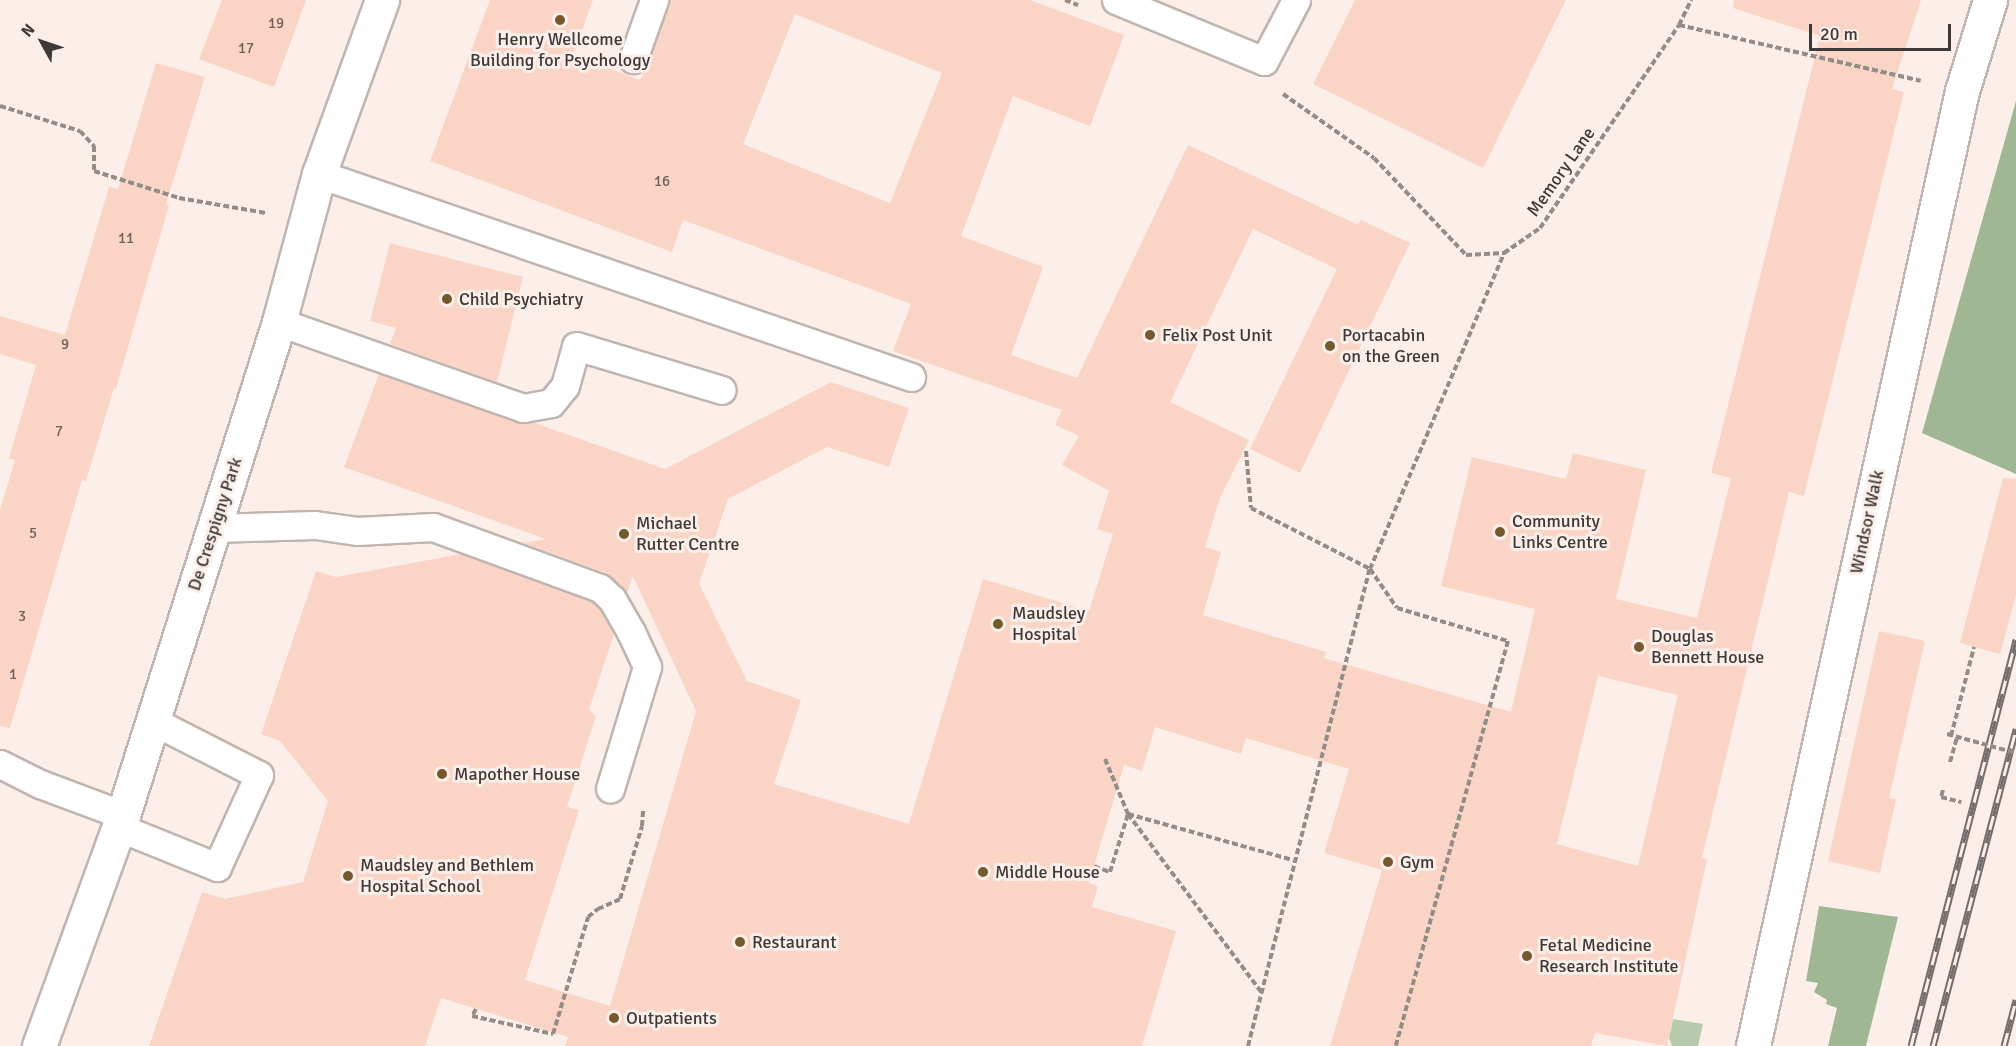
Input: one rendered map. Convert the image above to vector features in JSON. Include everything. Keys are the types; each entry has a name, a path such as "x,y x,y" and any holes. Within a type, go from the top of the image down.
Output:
{"street":[{"name":"De Crespigny Park","path":"39,1046 120,821 153,721 279,322 319,174 382,0"},
{"name":"Windsor Walk","path":"1753,1046 1962,91 1990,0"}],"lane":[{"path":"633,59 654,0"},
{"path":"1116,0 1264,61 1296,0"},
{"path":"319,174 910,377"},
{"path":"279,322 523,408 551,403 565,386 576,346 722,390"},
{"path":"213,528 315,525 357,531 433,527 600,588 612,599 647,667 613,779"},
{"path":"0,764 217,867 259,775 153,721"}],"path":[{"path":"1065,0 1086,8"},
{"name":"Memory Lane","path":"1504,253 1540,228 1679,25 1691,0"},
{"path":"1679,25 1962,91"},
{"path":"1248,1046 1293,860 1370,569 1504,253 1466,255 1374,158 1291,98 1280,93"},
{"path":"0,105 80,131 94,146 94,171 179,198 305,220"},
{"path":"1246,451 1251,508 1370,569 1397,608 1508,641 1396,1046"},
{"path":"1974,647 1949,735 2016,753"},
{"path":"1950,762 1957,737"},
{"path":"1105,759 1128,814 1261,992"},
{"path":"476,1009 472,1016 553,1034 588,917 598,909 620,899 642,826 644,813 636,785 613,779"},
{"path":"1943,790 1941,797 1961,802"},
{"path":"1128,814 1293,860"},
{"path":"1094,866 1110,872 1128,814"}],"green space":[{"path":"2016,101 2016,474 1922,433"},
{"path":"1819,906 1898,917 1866,1046 1828,1046 1837,1008 1826,1004 1827,1000 1814,992 1818,983 1806,981"},
{"path":"1673,1019 1703,1024 1698,1046 1672,1046 1669,1038"}],"building":[{"path":"222,0 306,0 274,87 199,59"},
{"path":"490,0 593,0 573,55 640,80 648,64 669,0 1030,0 1124,35 1090,126 1013,96 961,236 1043,267 1011,355 1077,378 1188,145 1358,225 1361,220 1410,243 1300,473 1250,449 1337,269 1253,229 1170,402 1249,440 1220,498 1205,547 1221,552 1203,615 1326,652 1324,658 1511,712 1535,609 1441,586 1472,457 1566,479 1573,453 1646,470 1616,599 1697,618 1731,478 1711,473 1820,36 1733,8 1734,0 1921,0 1892,89 1904,92 1804,496 1789,492 1702,858 1707,859 1667,1046 1595,1033 1591,1046 1330,1046 1382,870 1324,853 1349,769 1246,738 1241,754 1155,727 1142,771 1124,765 1089,883 1098,886 1092,907 1176,931 1142,1046 565,1046 568,1037 441,998 425,1046 149,1046 202,892 225,899 303,882 328,801 280,741 261,734 316,571 336,577 461,554 592,602 600,609 614,634 589,710 596,716 567,807 579,810 525,980 610,1006 696,711 633,576 627,593 606,573 523,543 546,539 344,467 379,374 518,423 532,422 665,469 831,382 909,408 889,467 827,447 728,499 699,584 747,681 801,700 774,784 909,824 983,579 1089,611 1113,534 1097,529 1109,491 1062,465 1079,436 1055,425 1062,410 893,351 911,304 683,220 672,252 430,161","holes":["795,14 942,73 890,203 743,144","1598,676 1678,695 1638,866 1557,844"]},
{"path":"1355,0 1566,0 1483,168 1313,84"},
{"path":"156,63 205,77 166,204 169,205 116,389 114,388 86,481 82,480 10,728 0,726 0,510 15,460 9,458 36,365 0,354 0,316 65,335 109,187 118,189"},
{"name":"Child Psychiatry","path":"390,243 523,277 497,382 390,344 396,328 370,321"},
{"path":"2003,478 2016,479 2016,595 2000,654 1960,643"},
{"path":"1879,631 1925,641 1889,798 1896,799 1880,873 1828,861"}],"railway":[{"path":"1911,1046 2016,639"},
{"path":"1933,1046 2016,729"},
{"path":"2004,1046 2016,1000"}],"place":[{"name":"Henry Wellcome Building for Psychology","path":"560,20"},
{"name":"Child Psychiatry","path":"447,299"},
{"name":"Felix Post Unit","path":"1150,335"},
{"name":"Portacabin on the Green","path":"1330,346"},
{"name":"Community Links Centre","path":"1500,532"},
{"name":"Michael Rutter Centre","path":"624,534"},
{"name":"Maudsley Hospital","path":"998,624"},
{"name":"Douglas Bennett House","path":"1639,647"},
{"name":"Mapother House","path":"442,774"},
{"name":"Gym","path":"1388,862"},
{"name":"Middle House","path":"983,872"},
{"name":"Maudsley and Bethlem Hospital School","path":"348,876"},
{"name":"Restaurant","path":"740,942"},
{"name":"Fetal Medicine Research Institute","path":"1527,956"},
{"name":"Outpatients","path":"614,1018"}]}
